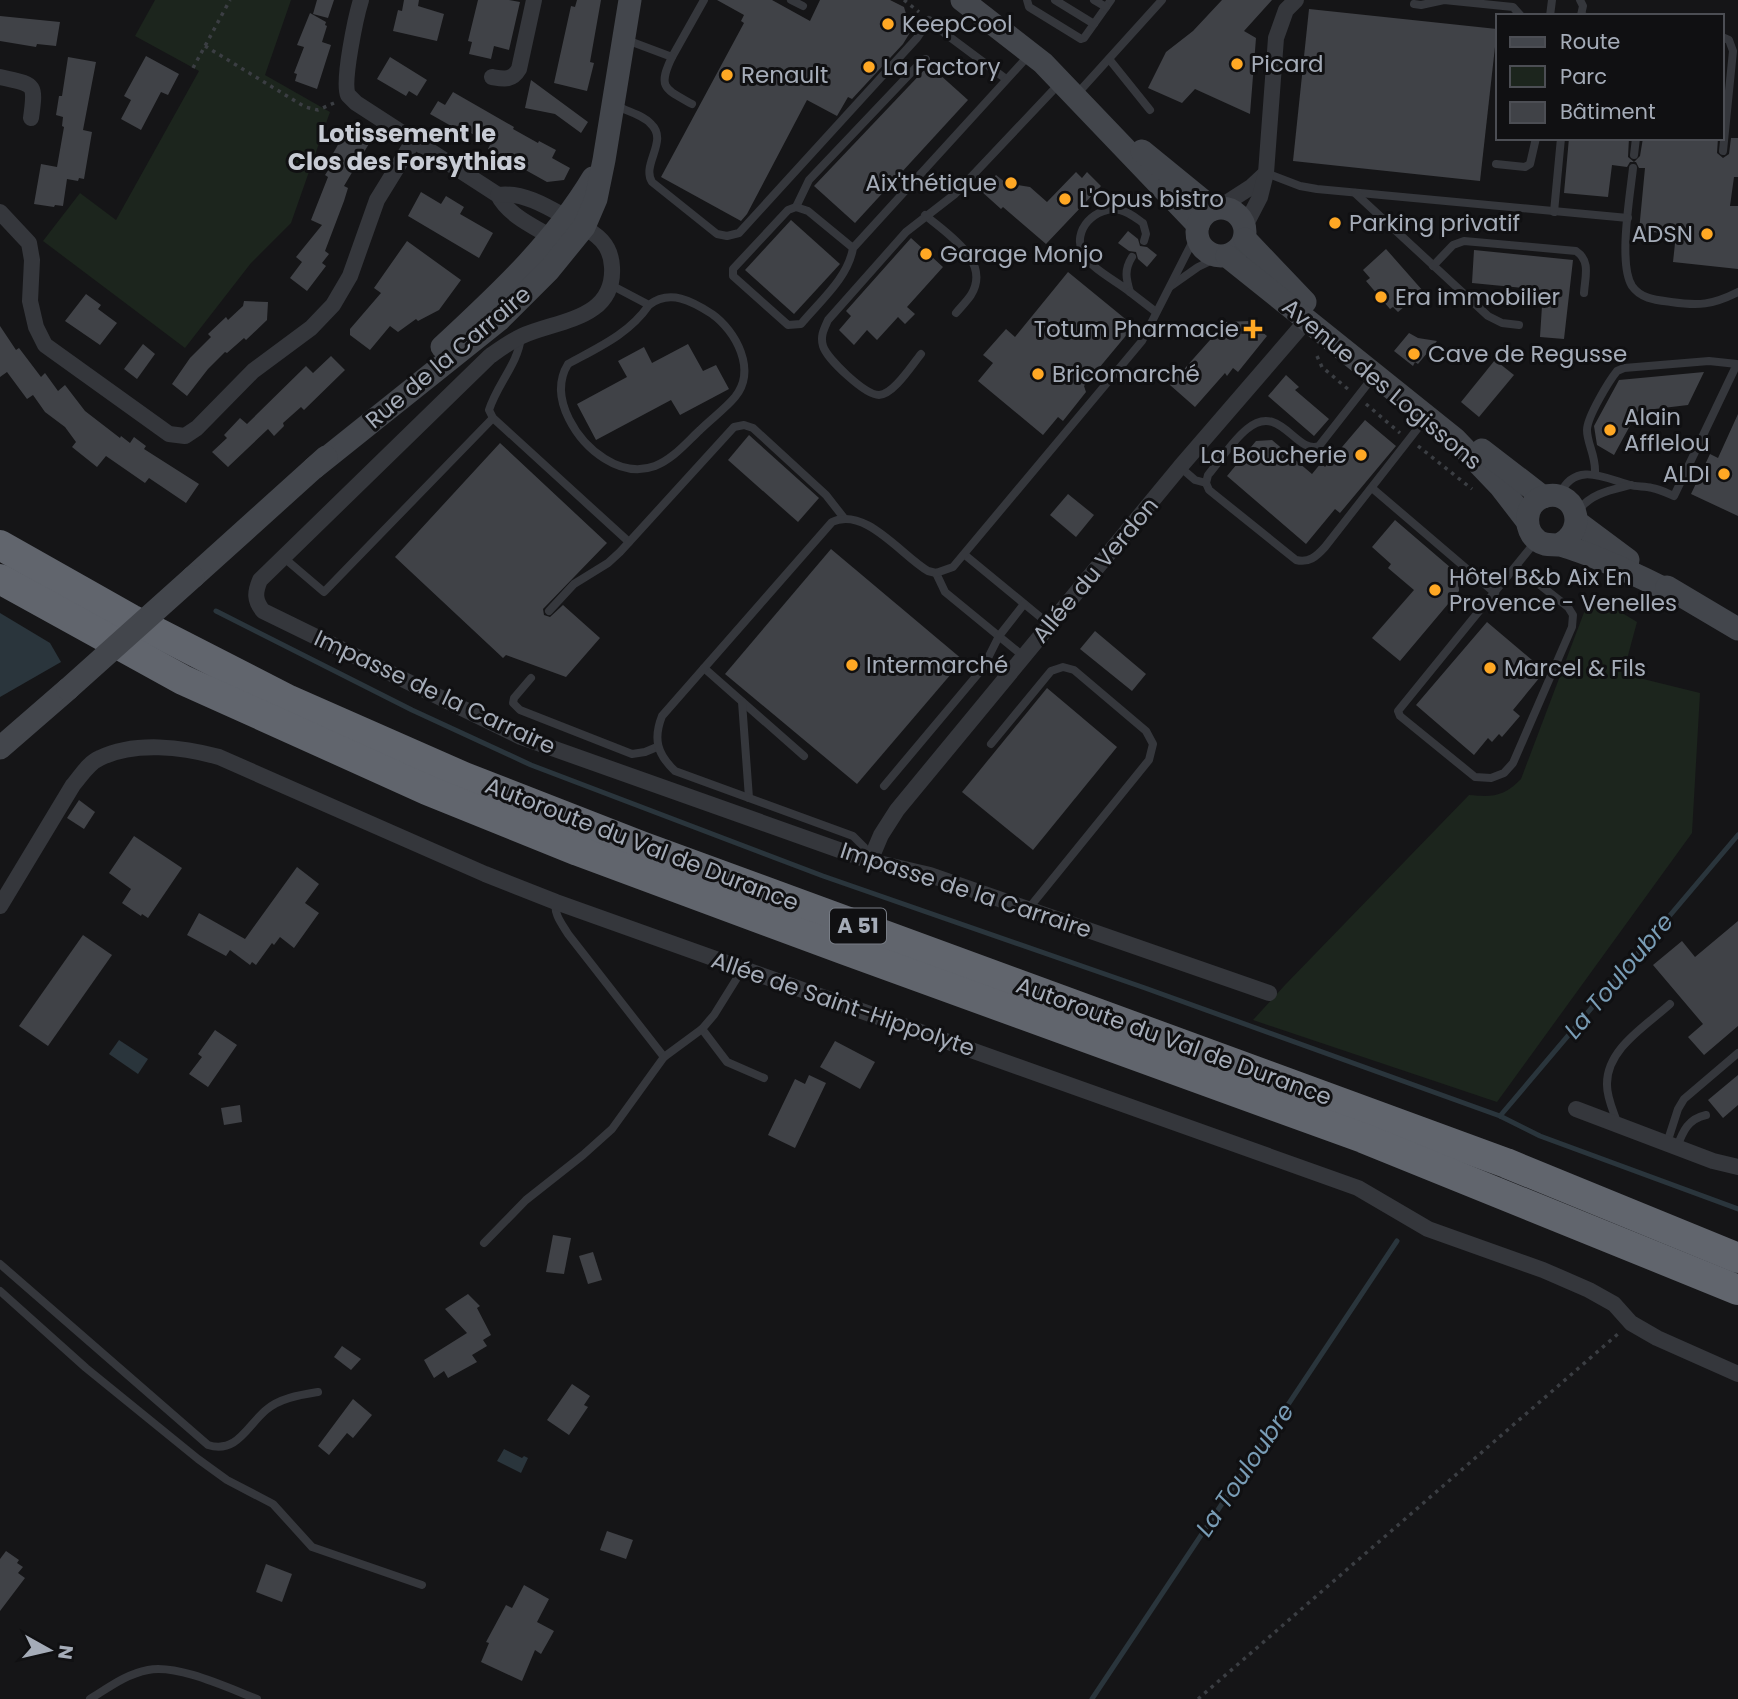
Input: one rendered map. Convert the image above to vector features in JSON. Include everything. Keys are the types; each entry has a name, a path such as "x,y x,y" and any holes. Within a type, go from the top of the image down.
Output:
{"highway":[{"name":"Autoroute du Val de Durance","path":"0,545 131,619 289,700 464,776 640,846 1506,1163 1738,1258"},
{"name":"Autoroute du Val de Durance","path":"0,579 183,680 452,800 578,851 1363,1138 1738,1290"}],"main road":[{"name":"Rue de la Carraire","path":"314,468 532,261 559,242 596,199 630,0"},
{"path":"964,1 1031,53 1207,219"},
{"path":"1234,211 1245,233 1235,253 1223,257 1212,255 1201,246 1207,219 1234,211"},
{"name":"Avenue des Logissons","path":"1245,233 1310,308 1471,441 1551,497"},
{"name":"Rue de la Carraire","path":"314,468 499,320 549,270 559,242"},
{"name":"Avenue des Logissons","path":"1223,257 1454,439 1484,468 1541,535"},
{"path":"0,748 314,468"},
{"path":"1678,595 1576,518 1567,500 1551,497 1531,506 1541,535 1602,559 1678,595 1738,629"},
{"path":"1541,535 1571,536 1576,518"}],"street":[{"path":"361,0 352,39 346,84 348,96 498,195 512,212 559,242"},
{"path":"492,77 507,80 515,76 519,69 534,0"},
{"path":"1245,233 1261,197 1266,173 1276,38 1286,10 1296,0"},
{"path":"0,77 27,83 33,88 31,118"},
{"path":"0,212 29,243 32,260 30,301 36,327 45,345 169,434 185,436 197,428 253,371 311,328 333,305 350,276 377,200 414,140"},
{"path":"1207,219 1266,173"},
{"path":"498,195 510,193 522,196 575,222 603,240 611,254 611,285"},
{"name":"Impasse de la Carraire","path":"611,285 596,308 585,316 521,336 490,356 260,580 256,602 263,611 521,737 870,861 912,869 1269,993"},
{"name":"Allée du Verdon","path":"870,861 881,835 897,810 1180,467 1306,321"},
{"name":"Allée de Saint-Hippolyte","path":"0,906 73,785 99,758 121,752 166,748 195,750 219,757 485,874 556,902 1358,1188 1428,1229 1543,1270 1590,1290 1614,1304 1631,1323 1657,1338 1738,1374"},
{"path":"1576,1109 1713,1161 1738,1167"}],"lane":[{"path":"692,104 665,88 663,81 672,57 704,0"},
{"path":"791,0 803,6"},
{"path":"1027,0 1029,7 1077,38 1084,38 1108,4 1094,0"},
{"path":"1055,0 1094,24"},
{"path":"921,354 891,391 880,395 868,392 827,356 822,334 828,320 906,232 925,215 942,205 1073,94 1162,0"},
{"path":"1414,4 1444,0 1513,7 1519,14"},
{"path":"613,105 652,124 657,133 649,172 652,182 717,234 727,236 739,233 909,47 929,20"},
{"path":"939,29 1006,79"},
{"path":"1723,151 1733,51 1729,40 1724,38"},
{"path":"624,39 672,57"},
{"path":"853,248 808,211 796,207 788,210 733,269 733,276 788,325 801,324 843,274 853,248 1031,53"},
{"path":"796,207 809,180 922,60 926,59"},
{"path":"1109,59 1150,110"},
{"path":"1496,164 1525,167 1530,164 1536,140"},
{"path":"1555,212 1561,140"},
{"path":"1634,155 1636,140"},
{"path":"1633,168 1625,260 1632,286 1652,300 1695,305 1717,303 1738,292"},
{"path":"1266,173 1300,186 1355,193 1628,218"},
{"path":"1355,193 1488,316 1502,323 1519,325"},
{"path":"1144,241 1146,234 1143,223 1120,210 1098,212 1087,220 1081,234 1083,253 1089,261 1156,312"},
{"path":"925,215 968,252 975,267 975,284 971,295 956,313"},
{"path":"550,611 573,584 608,563 734,427 744,425 753,428 827,495 844,518 872,527 921,567 936,573 953,567 1133,352 1149,328 1207,219"},
{"path":"1433,266 1453,245 1464,241 1576,251 1586,262 1584,293"},
{"path":"1130,292 1125,277 1132,257"},
{"path":"1169,288 1198,267 1223,257"},
{"path":"611,285 649,305"},
{"path":"660,297 675,297 696,303 716,317 730,333 741,350 744,369 743,382 736,396 669,459 637,470 605,459 589,447 575,430 563,407 560,386 563,372 569,364 625,332 639,320 649,305 660,297"},
{"path":"521,336 519,351 493,398 489,410 493,418 629,542"},
{"path":"1551,497 1575,477 1595,473 1674,496 1737,364 1709,361 1624,368 1617,371 1588,423 1587,436 1593,451 1595,473"},
{"path":"1374,375 1320,446 1308,446 1280,424 1269,421 1258,422 1246,429 1208,475 1206,483 1209,490 1296,560 1303,562 1318,555 1426,417"},
{"path":"284,556 324,592 493,418"},
{"path":"1180,467 1195,480 1206,483"},
{"path":"1576,518 1585,501 1631,485"},
{"path":"1372,488 1495,593"},
{"path":"844,518 832,522 662,716 656,731 657,747 664,761 676,771 853,836 864,847 870,861"},
{"path":"1517,567 1568,607 1573,615 1572,627 1513,763 1504,773 1491,778 1475,777 1400,716 1401,706 1541,535"},
{"path":"965,555 1050,625"},
{"path":"936,573 945,592 1023,656"},
{"path":"884,786 983,668 999,636 1024,604"},
{"path":"991,744 1051,671 1063,667 1074,670 1146,731 1153,744 1149,760 1029,908"},
{"path":"704,668 804,756"},
{"path":"531,678 514,698 513,703 520,710 625,752 645,752 657,747"},
{"path":"742,702 749,798"},
{"path":"556,902 554,908 568,934 664,1057"},
{"path":"484,1243 526,1200 612,1129 664,1057 702,1029 742,970"},
{"path":"1618,1125 1608,1094 1607,1081 1611,1065 1618,1051 1670,1004"},
{"path":"702,1029 727,1062 764,1078"},
{"path":"1672,1145 1678,1109 1684,1098 1738,1053"},
{"path":"1672,1145 1689,1123 1696,1117 1706,1115"},
{"path":"0,1264 208,1446 226,1447 237,1442 266,1410 295,1396 318,1392"},
{"path":"0,1291 86,1368 198,1459 227,1480 273,1504 312,1547 422,1585"},
{"path":"90,1699 132,1675 160,1669 177,1671 257,1699"}],"path":[{"path":"193,68 230,0"},
{"path":"205,46 305,107 318,110 348,96"},
{"path":"1198,1699 1631,1323"}],"green space":[{"path":"155,0 291,0 265,75 330,112 291,223 251,263 185,348 43,241 80,193 116,220 199,71 135,36"},
{"path":"1591,594 1637,622 1623,674 1700,693 1692,833 1497,1102 1253,1020 1469,795 1497,794 1509,789 1521,779"}],"shaded area":[{"path":"0,613 50,643 61,662 0,697"},
{"path":"119,1040 148,1059 138,1074 109,1054"},
{"path":"504,1449 522,1458 528,1458 521,1473 497,1461"}],"building":[{"path":"317,0 334,0 328,18 313,14"},
{"path":"404,0 419,0 418,6 444,14 437,41 393,31 398,10 402,11"},
{"path":"478,0 520,2 509,50 494,46 491,59 469,54 472,42 468,41"},
{"path":"577,0 601,0 590,62 594,63 587,91 554,83 571,6 575,7"},
{"path":"717,0 772,0 810,21 820,0 890,0 904,7 911,31 903,44 852,99 848,97 837,116 807,100 741,221 661,177 744,23 741,21 744,15"},
{"path":"1222,0 1272,0 1244,31 1256,38 1250,114 1195,89 1182,103 1148,88 1166,52 1193,31"},
{"path":"1309,9 1496,29 1480,181 1293,161"},
{"path":"310,13 326,22 322,42 331,45 317,89 295,81 297,74 294,73 304,47 297,45"},
{"path":"0,16 60,22 56,46 37,44 36,47 0,41"},
{"path":"146,56 179,74 168,95 161,92 141,130 121,119 131,100 124,96"},
{"path":"68,57 96,62 83,130 92,132 84,179 67,179 63,206 34,204 41,164 57,167 64,127 63,117 56,115"},
{"path":"390,57 427,80 417,96 409,91 406,96 377,79"},
{"path":"929,65 968,100 855,223 814,186"},
{"path":"531,80 588,122 581,133 555,114 525,108"},
{"path":"453,92 514,127 513,129 556,150 552,158 570,168 564,180 547,182 488,149 490,145 463,128 460,131 430,114 438,101 445,105"},
{"path":"347,129 370,142 344,186 348,188 325,251 329,254 322,263 326,266 307,291 290,278 302,262 296,257 322,225 311,220 328,177 325,175 331,166 327,164"},
{"path":"1731,138 1738,138 1738,177 1734,177 1730,206 1738,206 1738,269 1673,262 1676,234 1639,231 1645,168 1639,168 1636,162 1643,140 1718,140 1717,153 1723,158 1729,154"},
{"path":"1569,140 1629,140 1628,157 1634,162 1630,162 1627,167 1612,165 1608,197 1564,193"},
{"path":"1076,172 1082,178 1087,172 1101,186 1046,244 981,191 996,175 1006,183 1030,187 1047,202"},
{"path":"421,192 441,204 446,196 464,207 460,214 493,233 479,258 408,216"},
{"path":"791,220 840,264 794,314 745,270"},
{"path":"1128,231 1138,239 1140,246 1147,247 1157,255 1147,267 1138,259 1136,252 1129,251 1118,243"},
{"path":"911,238 943,267 907,307 915,314 905,324 898,317 877,340 867,330 854,345 839,330 851,316 846,311"},
{"path":"407,241 461,280 439,310 418,321 416,319 398,332 390,326 370,350 350,335 350,329 381,293 374,288"},
{"path":"1386,249 1423,291 1398,312 1393,307 1390,309 1366,281 1370,278 1363,270"},
{"path":"1474,250 1573,260 1564,339 1540,337 1543,290 1472,283"},
{"path":"1068,272 1134,326 1084,386 1086,392 1063,421 1058,417 1043,435 978,381 993,363 983,355 1006,329 1015,337"},
{"path":"86,294 101,305 98,309 117,323 100,345 65,321"},
{"path":"244,301 268,302 267,320 246,340 244,338 225,352 187,396 172,384 190,358 211,337 208,334 226,317 228,320 243,306"},
{"path":"1249,321 1267,336 1238,372 1233,368 1227,376 1225,373 1195,407 1170,385 1226,322"},
{"path":"0,326 16,350 19,348 41,377 45,373 58,391 65,385 85,411 120,438 121,436 130,443 134,437 146,446 144,449 199,484 186,503 149,478 145,483 106,456 97,467 72,447 76,442 65,427 45,412 33,395 27,399 7,372 0,377"},
{"path":"1409,333 1418,338 1437,341 1418,364 1415,362 1413,366 1394,351"},
{"path":"143,344 155,354 137,379 124,369"},
{"path":"688,344 703,371 716,365 729,389 680,415 671,400 596,440 577,404 627,377 618,361 644,347 652,363"},
{"path":"331,356 345,370 304,410 301,407 283,423 284,426 274,436 268,429 228,467 212,452 227,438 224,435 240,418 247,424 306,366 313,373"},
{"path":"1495,360 1514,375 1479,417 1461,402"},
{"path":"1704,372 1688,405 1638,411 1614,455 1597,445 1594,426 1619,380"},
{"path":"1286,375 1299,387 1295,390 1329,419 1314,436 1268,396"},
{"name":"ALDI","path":"1738,414 1738,516 1691,494 1710,454 1718,458"},
{"path":"1365,420 1396,446 1340,513 1335,509 1306,544 1227,476 1256,441 1272,440 1312,474 1321,463 1325,467"},
{"path":"749,435 819,498 798,522 728,460"},
{"path":"500,443 607,543 543,609 544,615 550,617 563,605 600,638 566,677 506,655 503,658 395,557"},
{"path":"1068,494 1094,515 1076,537 1050,515"},
{"name":"Hôtel B&b Aix En Provence - Venelles","path":"1395,520 1458,574 1459,591 1400,661 1372,638 1414,590 1388,568 1391,564 1372,547"},
{"path":"831,549 963,660 857,784 725,674"},
{"path":"1487,622 1545,671 1513,710 1520,716 1502,737 1499,734 1492,742 1488,738 1474,755 1416,705"},
{"path":"1095,631 1146,674 1132,691 1080,649"},
{"path":"1047,688 1117,747 1033,850 962,792"},
{"path":"79,800 95,812 84,829 67,818"},
{"path":"134,836 182,868 148,918 122,903 131,889 109,873"},
{"path":"297,867 319,884 305,903 319,913 294,948 280,937 274,945 272,943 256,965 252,962 250,965 230,950 226,956 187,935 199,913 245,939"},
{"path":"1738,921 1738,1026 1704,1055 1688,1037 1703,1024 1653,965 1682,941 1695,957"},
{"path":"83,935 112,955 48,1046 19,1026"},
{"path":"215,1030 237,1045 208,1087 189,1074 202,1057 198,1054"},
{"path":"835,1041 875,1062 860,1089 820,1067"},
{"path":"809,1075 826,1083 795,1148 768,1135 795,1079 805,1084"},
{"path":"1738,1075 1738,1105 1723,1118 1708,1100"},
{"path":"240,1105 242,1122 224,1125 221,1108"},
{"path":"553,1235 571,1238 564,1274 546,1272"},
{"path":"593,1252 602,1280 588,1284 579,1256"},
{"path":"468,1294 480,1306 477,1308 491,1335 483,1340 487,1346 472,1355 477,1362 448,1378 444,1371 434,1378 424,1360 467,1333 445,1309"},
{"path":"342,1346 361,1359 351,1370 334,1357"},
{"path":"572,1384 590,1396 584,1405 588,1407 569,1435 547,1420"},
{"path":"353,1399 372,1415 353,1438 347,1433 329,1455 318,1446"},
{"path":"607,1531 633,1540 626,1559 600,1550"},
{"path":"6,1551 19,1560 17,1563 23,1567 18,1573 25,1578 0,1611 0,1559"},
{"path":"266,1564 292,1574 282,1602 256,1592"},
{"path":"524,1585 549,1599 537,1622 554,1631 541,1654 535,1650 522,1681 481,1662 489,1643 486,1642 506,1605 512,1608"}],"waterway":[{"path":"216,611 412,710 531,765 823,876 1500,1116 1540,1136 1738,1209"},
{"name":"La Touloubre","path":"1500,1116 1738,835"},
{"name":"La Touloubre","path":"1092,1699 1397,1241"}],"place":[{"name":"KeepCool","path":"888,24"},
{"name":"Picard","path":"1237,64"},
{"name":"La Factory","path":"869,67"},
{"name":"Renault","path":"727,75"},
{"name":"Aix'thétique","path":"1011,183"},
{"name":"L'Opus bistro","path":"1065,199"},
{"name":"Parking privatif","path":"1335,223"},
{"name":"ADSN","path":"1707,234"},
{"name":"Garage Monjo","path":"926,254"},
{"name":"Era immobilier","path":"1381,297"},
{"name":"Totum Pharmacie","path":"1253,329"},
{"name":"Cave de Regusse","path":"1414,354"},
{"name":"Bricomarché","path":"1038,374"},
{"name":"Alain Afflelou","path":"1610,430"},
{"name":"La Boucherie","path":"1361,455"},
{"name":"ALDI","path":"1724,474"},
{"name":"Hôtel B&b Aix En Provence - Venelles","path":"1435,590"},
{"name":"Intermarché","path":"852,665"},
{"name":"Marcel & Fils","path":"1490,668"}],"district":[{"name":"Lotissement le Clos des Forsythias","path":"407,148"}]}
